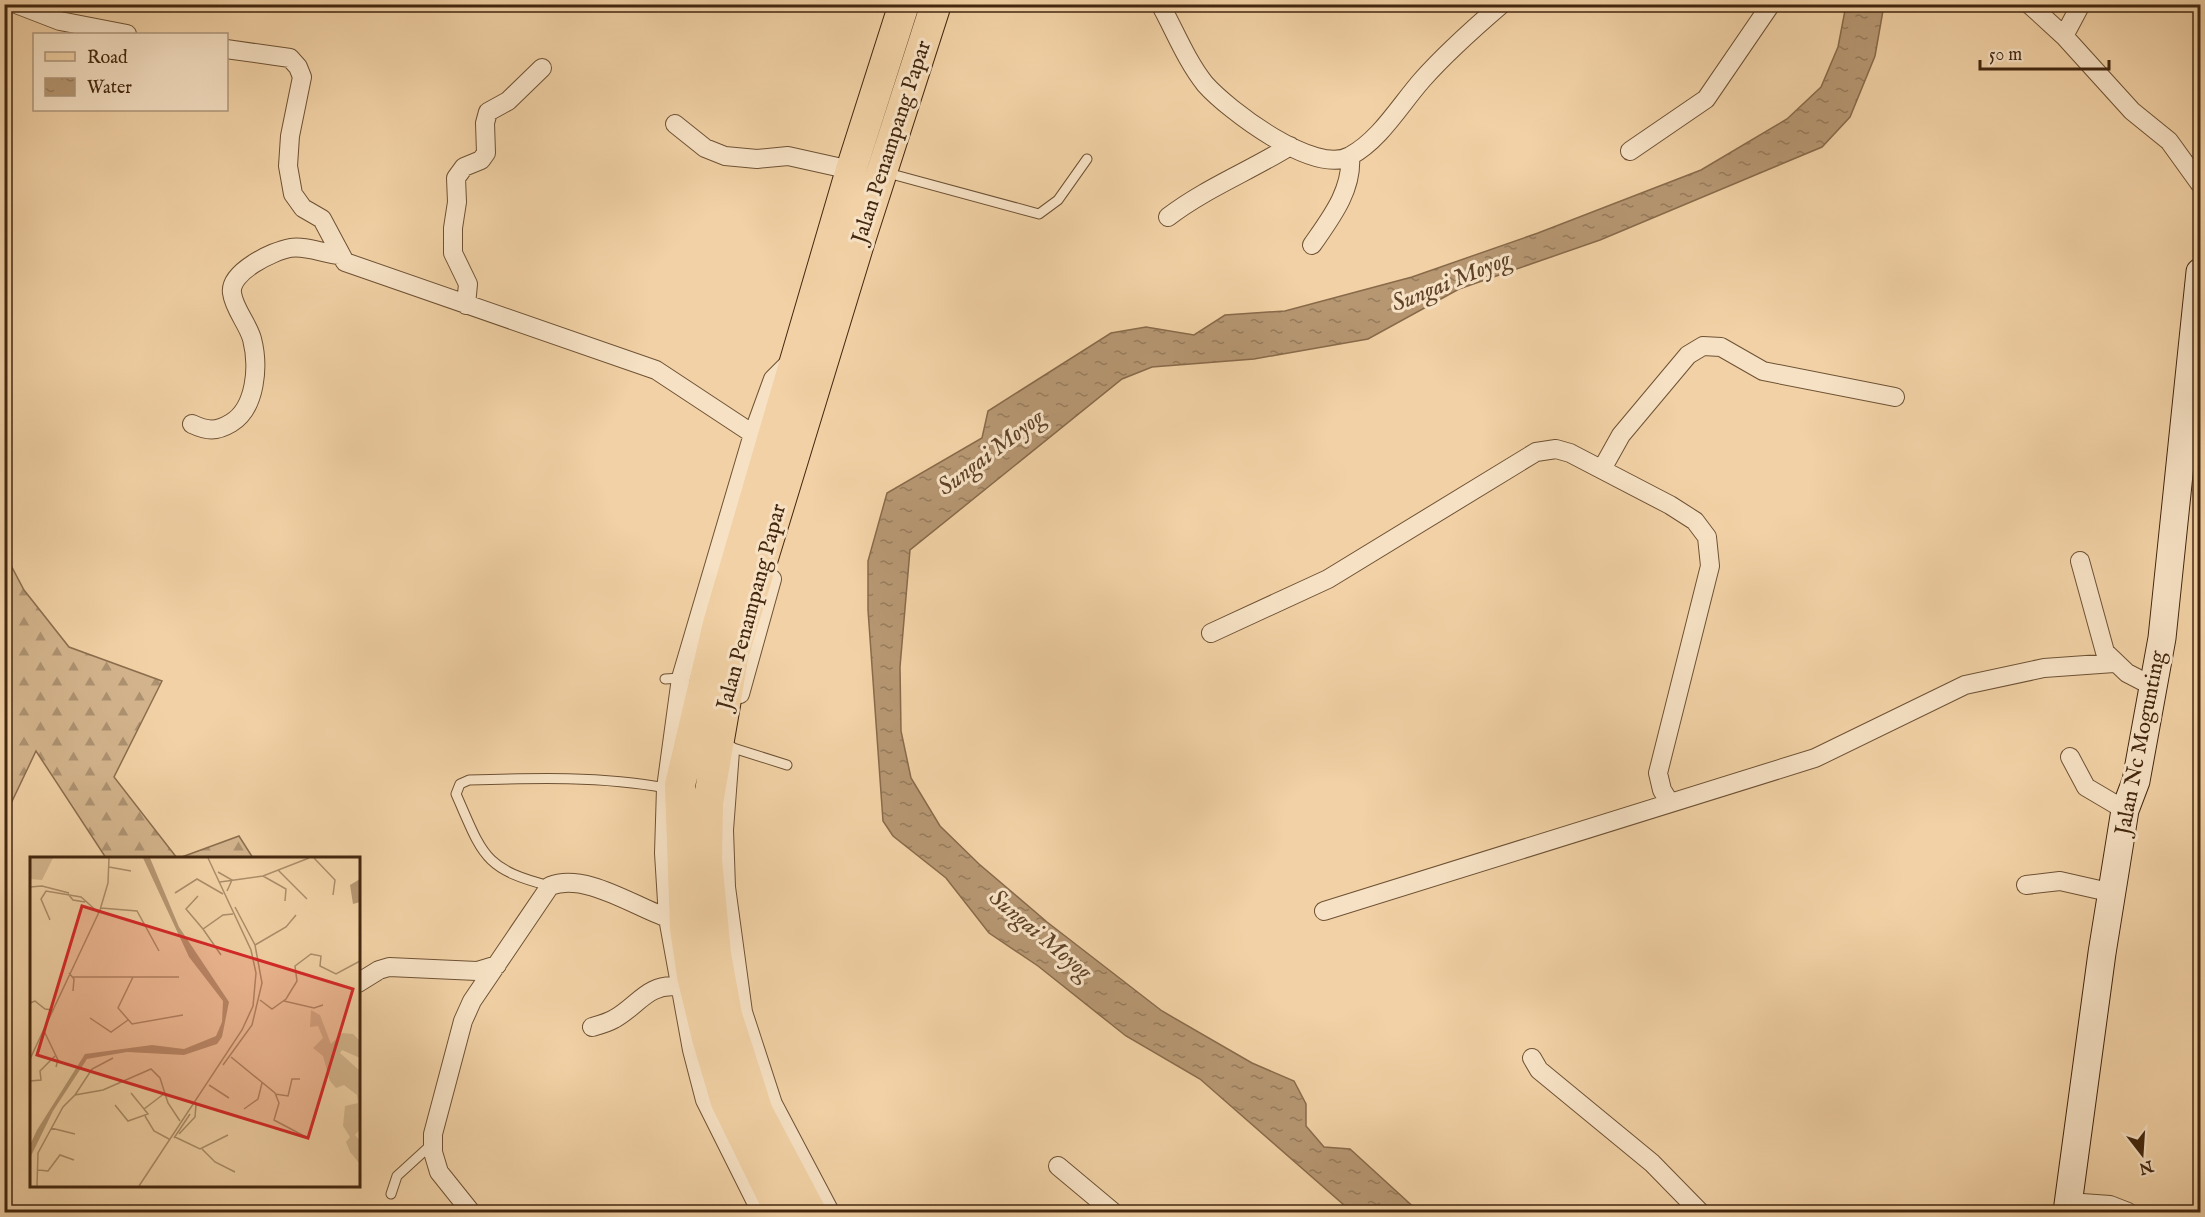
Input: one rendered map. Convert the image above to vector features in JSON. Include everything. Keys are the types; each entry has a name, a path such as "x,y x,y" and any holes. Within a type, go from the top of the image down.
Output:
{"main road":[{"name":"Jalan Penampang Papar","path":"780,1212 726,1102 704,1028 692,976 685,927 680,785 718,624 800,351 851,170 904,4"},
{"name":"Jalan Penampang Papar","path":"811,1212 758,1112 727,1015 716,954 707,860 708,803 734,653 860,240 896,135 936,4"}],"street":[{"path":"16,4 60,21 122,33"},
{"path":"1165,8 1183,50 1205,83 1233,111 1290,146 1323,161 1350,156 1380,130 1423,79 1474,27 1502,4"},
{"path":"1630,151 1706,99 1771,4"},
{"path":"2029,4 2064,36 2132,111 2169,141 2200,184"},
{"path":"2064,36 2081,4"},
{"path":"228,49 290,58 298,67 302,77 290,136 288,166 293,194 303,208 322,219 340,255 353,266 656,370 753,434"},
{"path":"466,305 468,284 453,253 453,228 457,202 456,178 464,167 481,160 486,153 485,123 488,112 508,101 542,68"},
{"path":"675,124 705,148 725,156 757,159 788,156 851,170"},
{"path":"830,1212 773,1104 743,1012 726,887 724,830 730,747 738,700 776,564 900,162 896,135"},
{"path":"1168,217 1196,196 1243,174 1290,146"},
{"path":"1312,245 1335,212 1347,183 1350,156"},
{"path":"192,424 206,430 220,430 239,418 249,406 253,383 252,340 232,294 233,285 241,272 273,254 292,247 340,255"},
{"name":"Jalan Nc Mogunting","path":"2067,1207 2125,810 2136,781 2154,687 2195,374 2200,272"},
{"path":"1602,469 1621,435 1688,356 1703,346 1721,347 1763,370 1895,398"},
{"path":"761,1212 705,1100 679,987 668,918 664,853 666,788 673,678 773,379 800,351"},
{"path":"1211,633 1328,579 1536,452 1556,449 1587,460 1695,521 1703,529 1711,551 1707,582 1658,773 1662,790 1670,803"},
{"path":"2080,561 2105,652 2114,663 2154,687"},
{"path":"1324,911 1815,758 1965,685 2044,668 2114,663"},
{"path":"2070,757 2086,788 2125,810"},
{"path":"2026,885 2060,881 2113,893"},
{"path":"471,1212 439,1172 432,1144 463,1021 477,991 497,966 550,886 573,882 668,918"},
{"path":"360,981 389,967 477,971 497,966"},
{"path":"592,1027 615,1019 655,988 667,985 679,987"},
{"path":"1532,1058 1539,1070 1652,1163 1700,1212"},
{"path":"1058,1166 1113,1212"},
{"path":"2067,1207 2110,1205 2128,1212"}],"lane":[{"path":"895,175 1039,214 1058,200 1087,159"},
{"path":"730,747 788,765"},
{"path":"550,886 521,879 502,871 483,852 456,794 460,784 469,780 529,778 622,782 666,788"},
{"path":"391,1194 397,1176 432,1144"}],"green space":[{"path":"5,554 24,590 69,647 162,681 114,777 176,857 105,857 36,751 5,816"},
{"path":"239,836 252,857 182,857"}],"water":[{"name":"Sungai Moyog","path":"1846,5 1884,5 1875,56 1850,117 1822,147 1600,240 1459,289 1368,339 1254,359 1152,367 1122,379 910,550 900,667 901,731 911,778 940,826 979,864 1047,922 1162,1011 1252,1063 1294,1081 1306,1104 1306,1126 1324,1147 1350,1149 1419,1212 1352,1212 1200,1079 1126,1036 1038,966 989,933 946,878 893,836 883,821 868,610 868,561 887,493 982,438 988,411 1111,333 1146,327 1194,335 1225,315 1285,311 1412,277 1538,233 1701,170 1787,119 1821,87 1838,47"}]}
